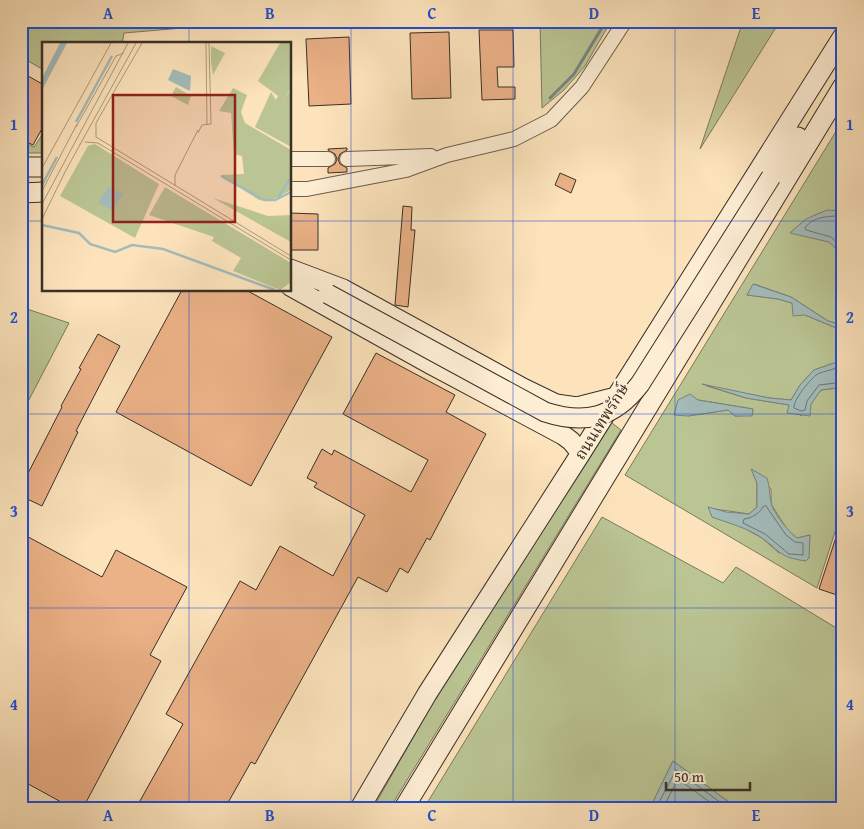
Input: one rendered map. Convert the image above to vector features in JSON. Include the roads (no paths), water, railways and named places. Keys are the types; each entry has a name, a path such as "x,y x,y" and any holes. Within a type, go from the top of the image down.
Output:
{"main road":[{"name":"ถนนเทพรักษ์","path":"360,808 427,694 843,36"},
{"name":"ถนนเทพรักษ์","path":"404,808 842,88"},
{"path":"291,278 328,294 545,412 559,417 580,419 597,416 614,409 629,398 640,384 802,130 842,88"},
{"path":"21,167 42,167"},
{"path":"21,193 42,192"},
{"path":"291,269 343,289 556,404 561,409 563,420 561,425 549,428"},
{"path":"291,287 549,428 571,441 581,453"},
{"path":"556,404 577,407 616,397"}],"street":[{"path":"291,189 307,188 406,170 447,155 514,139 551,120 582,87 625,21"},
{"path":"347,158 447,155"},
{"path":"291,159 328,159"}],"water":[{"path":"827,210 843,211 843,255 829,242 790,233 806,219"},
{"path":"753,284 791,297 828,321 843,325 843,391 837,388 821,390 811,404 810,416 787,413 789,405 746,398 702,384 769,398 791,400 800,385 814,370 837,362 841,350 841,330 805,315 793,316 792,303 747,295"},
{"path":"690,394 698,400 753,409 752,416 735,416 728,410 688,416 674,415 678,400"},
{"path":"751,469 767,478 772,506 786,527 797,538 810,535 809,558 806,561 785,556 756,534 712,517 708,507 726,512 749,514 757,507 757,483"},
{"path":"673,761 737,808 650,808"}],"waterway":[{"path":"550,98 574,74 606,21"}]}
